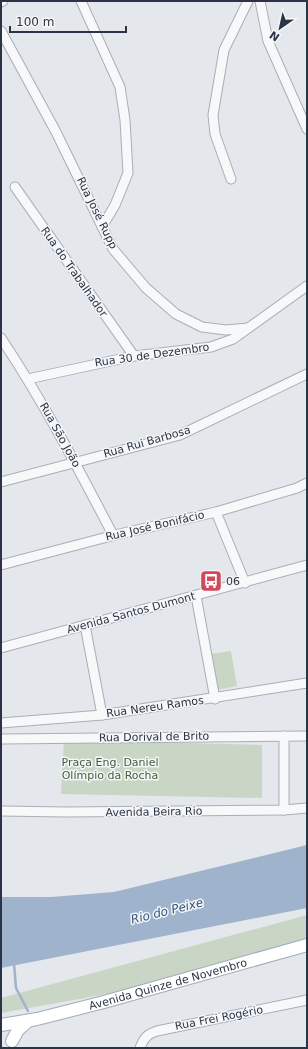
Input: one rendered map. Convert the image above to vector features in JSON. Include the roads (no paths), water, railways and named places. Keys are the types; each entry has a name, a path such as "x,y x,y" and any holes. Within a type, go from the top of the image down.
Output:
{"main road":[{"name":"Avenida Quinze de Novembro","path":"1,1025 28,1021 151,989 307,945"},
{"path":"1,1019 28,1021"},
{"path":"1,1031 13,1044 18,1030 28,1021"}],"street":[{"path":"80,1 120,87 125,120 128,173 115,205 102,228"},
{"path":"231,179 215,134 213,115 224,50 248,1"},
{"path":"260,1 268,41 304,120 307,130"},
{"name":"Rua José Rupp","path":"1,31 56,132 113,249 146,288 176,314 202,327 226,330 248,328"},
{"name":"Rua do Trabalhador","path":"15,187 134,356"},
{"name":"Rua 30 de Dezembro","path":"28,378 134,356 211,348 233,339 307,286"},
{"name":"Rua São João","path":"1,338 28,378 76,462 113,535"},
{"name":"Rua Rui Barbosa","path":"1,482 180,435 307,374"},
{"name":"Rua José Bonifácio","path":"1,565 113,535 216,512 297,488 307,482"},
{"path":"216,512 245,583"},
{"name":"Avenida Santos Dumont","path":"1,648 307,565"},
{"path":"196,596 214,698"},
{"path":"85,625 102,715"},
{"name":"Rua Nereu Ramos","path":"1,723 102,715 307,683"},
{"path":"284,736 284,810"},
{"name":"Rua Dorival de Brito","path":"1,739 307,736"},
{"name":"Avenida Beira Rio","path":"1,811 66,812 284,810 307,808"},
{"name":"Rua Frei Rogério","path":"140,1048 144,1038 150,1033 307,1000"}],"water":[{"name":"Rio do Peixe","path":"307,845 307,908 1,968 1,897 51,897 114,892"}],"waterway":[{"path":"14,963 16,988 28,1011"}],"place":[{"name":"06","path":"211,581"}],"park label":[{"name":"Praça Eng. Daniel Olímpio da Rocha","path":"110,768"}]}
